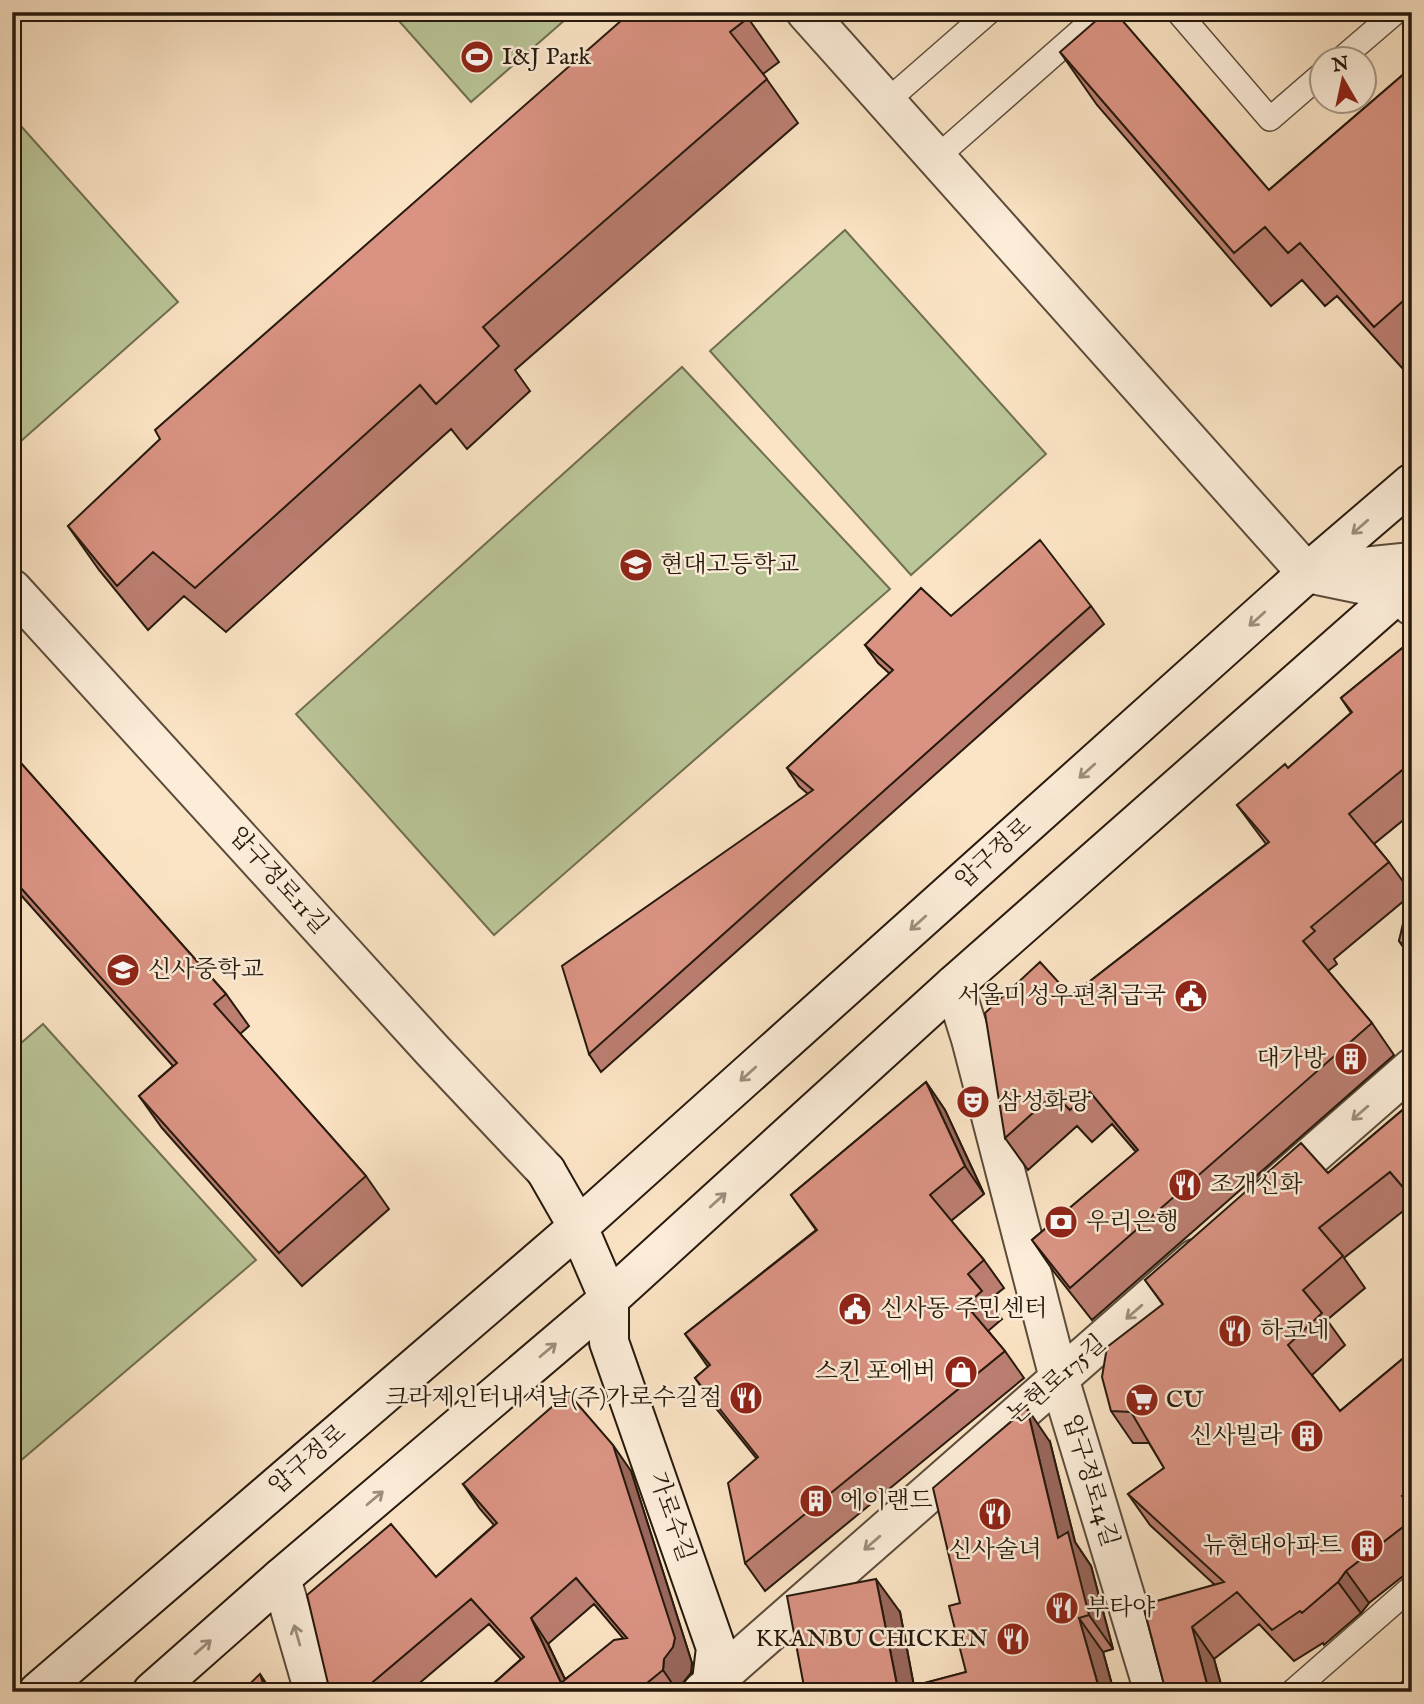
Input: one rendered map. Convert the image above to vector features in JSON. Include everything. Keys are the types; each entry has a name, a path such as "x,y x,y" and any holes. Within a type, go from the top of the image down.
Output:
{"street":[{"path":"806,12 1307,573 1409,585"},
{"name":"압구정로","path":"38,1692 578,1227 1307,573 1412,483"},
{"path":"152,1692 281,1578 609,1299 954,985 1409,585"},
{"name":"압구정로11길","path":"18,608 546,1171 578,1227"},
{"name":"압구정로14길","path":"954,985 971,1039 1059,1378 1154,1692"},
{"name":"논현로175길","path":"712,1688 758,1644 1412,1068"},
{"path":"578,1227 609,1299"},
{"name":"가로수길","path":"609,1299 609,1342 716,1648 712,1688"},
{"path":"281,1578 313,1692"}],"lane":[{"path":"886,102 989,12"},
{"path":"936,158 1102,12"},
{"path":"1178,12 1270,119 1308,86"},
{"path":"1356,46 1396,12"},
{"path":"1292,1692 1412,1587"}],"green space":[{"name":"I&J Park","path":"391,12 574,12 471,102"},
{"path":"12,116 178,302 12,449"},
{"path":"845,230 1046,454 911,575 710,351"},
{"path":"682,367 890,589 494,935 296,714"},
{"path":"43,1024 256,1260 12,1468 12,1051"}],"building":[{"path":"631,12 743,12 748,18 730,32 767,79 483,327 499,346 436,404 420,385 195,588 153,552 117,586 68,526 160,439 155,430"},
{"path":"1106,12 1115,12 1269,190 1355,116 1378,116 1378,96 1412,67 1412,293 1374,327 1300,243 1288,253 1265,227 1234,253 1060,52"},
{"path":"1040,540 1091,606 589,1054 562,966 813,790 787,768 893,670 865,645 921,588 951,616"},
{"path":"1412,640 1412,762 1349,814 1389,862 1311,927 1315,931 1303,941 1372,1023 1070,1288 1032,1240 1138,1150 1090,1092 1070,1110 1054,1094 1005,1138 985,1013 1040,962 1071,996 1269,842 1237,805 1285,764 1288,768 1352,712 1341,698"},
{"path":"12,753 226,994 214,1004 366,1176 279,1253 139,1096 177,1063 12,878"},
{"path":"1412,902 1412,954 1399,941 1407,906"},
{"path":"926,1082 965,1166 930,1195 984,1260 968,1274 982,1291 966,1305 1005,1351 745,1563 728,1483 758,1457 695,1378 710,1365 685,1334 817,1230 791,1195"},
{"path":"1412,1102 1412,1198 1390,1172 1319,1228 1343,1256 1303,1290 1322,1313 1288,1345 1340,1411 1412,1351 1412,1489 1402,1496 1412,1508 1412,1520 1346,1571 1338,1582 1302,1613 1300,1611 1272,1630 1237,1592 1192,1627 1208,1688 1205,1692 1166,1692 1143,1605 1224,1582 1128,1494 1164,1468 1131,1412 1111,1411 1102,1377 1107,1347 1163,1304 1145,1280 1301,1143 1328,1173"},
{"path":"568,1393 613,1445 675,1638 673,1647 664,1659 663,1670 636,1692 484,1692 524,1657 471,1599 361,1692 330,1692 307,1595 391,1524 436,1577 497,1523 463,1484","holes":["576,1578 627,1638 614,1640 561,1683 531,1618"]},
{"path":"1027,1408 1058,1538 1068,1532 1089,1615 1079,1618 1100,1692 805,1692 787,1596 876,1579 898,1690 966,1672 949,1606 960,1603 933,1488"},
{"path":"1412,1673 1412,1692 1391,1692"},
{"path":"260,1674 266,1692 241,1692"}],"place":[{"name":"I&J Park","path":"477,57"},
{"name":"현대고등학교","path":"636,565"},
{"name":"신사중학교","path":"123,970"},
{"name":"서울미성우편취급국","path":"1191,996"},
{"name":"대가방","path":"1351,1059"},
{"name":"삼성화랑","path":"973,1102"},
{"name":"조개신화","path":"1185,1185"},
{"name":"우리은행","path":"1061,1222"},
{"name":"신사동 주민센터","path":"855,1309"},
{"name":"하코네","path":"1235,1331"},
{"name":"스킨 포에버","path":"961,1372"},
{"name":"크라제인터내셔날(주)가로수길점","path":"746,1398"},
{"name":"CU","path":"1142,1400"},
{"name":"신사빌라","path":"1307,1436"},
{"name":"에이랜드","path":"816,1501"},
{"name":"신사술녀","path":"995,1514"},
{"name":"뉴현대아파트","path":"1367,1546"},
{"name":"부타야","path":"1062,1608"},
{"name":"KKANBU CHICKEN","path":"1013,1639"}]}
